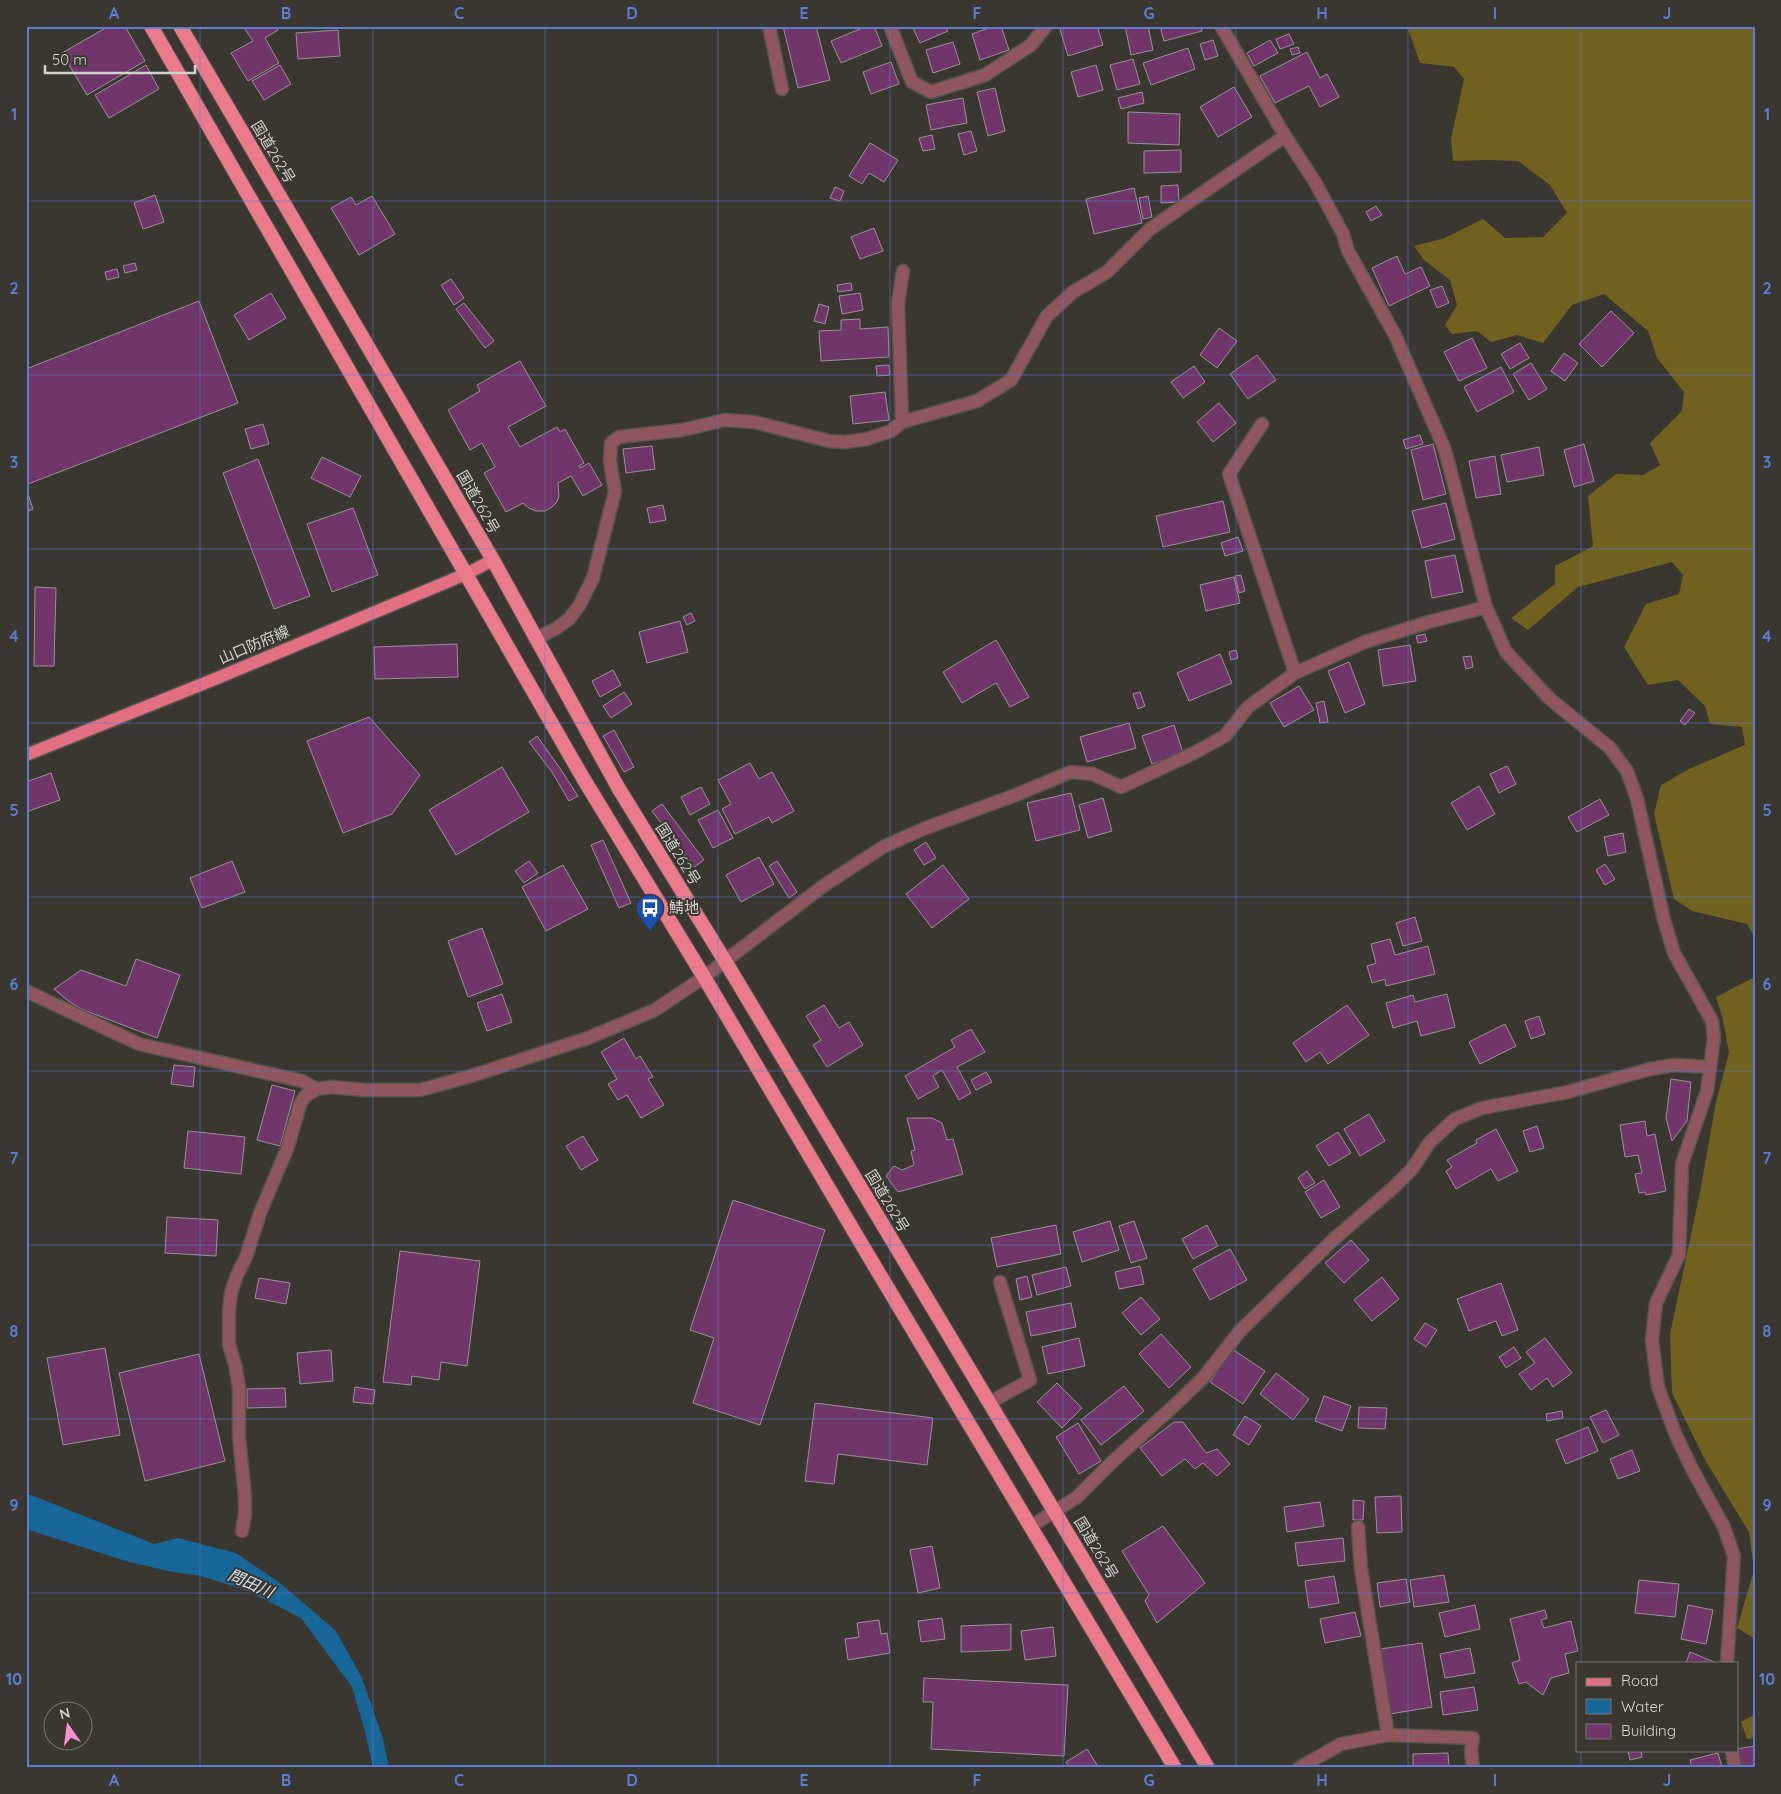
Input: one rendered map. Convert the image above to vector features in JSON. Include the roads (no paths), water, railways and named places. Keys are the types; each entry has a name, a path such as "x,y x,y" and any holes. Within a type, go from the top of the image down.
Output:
{"highway":[{"path":"151,26 583,778 704,976 868,1255 1176,1768"},
{"name":"国道262号","path":"180,26 493,560 619,789 725,960 1208,1768"}],"main road":[{"name":"山口防府線","path":"26,755 215,679 466,574 493,560"}],"street":[{"path":"769,26 782,89"},
{"path":"890,26 912,82 931,92 985,75 1031,45 1046,26"},
{"path":"1221,26 1285,136 1315,182 1343,234 1348,251 1395,335 1446,450 1486,607 1506,652 1550,699 1610,748 1627,772 1637,799 1664,920 1674,953 1712,1021 1714,1038 1706,1092 1682,1164 1679,1255 1656,1303 1652,1340 1658,1388 1692,1469 1724,1527 1734,1556 1734,1584 1727,1662"},
{"path":"535,639 557,628 569,619 579,606 593,578 615,491 610,462 611,443 619,437 682,430 725,420 754,422 829,441 846,442 867,439 891,431 902,422 977,401 1010,380 1047,316 1073,292 1107,272 1150,229 1285,136"},
{"path":"902,422 898,303 904,271"},
{"path":"1262,424 1229,474 1295,673"},
{"path":"242,1531 245,1515 245,1498 239,1436 239,1388 235,1364 229,1345 231,1293 246,1257 260,1213 287,1149 300,1105 305,1096 317,1089 331,1087 366,1090 420,1090 471,1076 588,1038 654,1010 773,926 826,884 883,847 923,829 1013,796 1071,772 1093,774 1121,787 1194,754 1225,736 1248,707 1295,673 1365,642 1486,607"},
{"path":"26,991 139,1044 302,1081 317,1089"},
{"path":"1031,1526 1076,1498 1203,1378 1240,1331 1334,1239 1394,1188 1412,1169 1430,1142 1455,1119 1482,1108 1568,1092 1650,1069 1675,1065 1710,1067"},
{"path":"989,1403 1030,1380 1000,1282"},
{"path":"1358,1527 1361,1570 1388,1735"},
{"path":"1300,1768 1341,1744 1388,1735 1473,1738 1471,1750 1473,1768"},
{"path":"1732,1752 1735,1768"}],"water":[{"name":"問田川","path":"26,1493 154,1544 178,1538 236,1553 280,1583 336,1631 362,1678 383,1739 389,1768 373,1768 366,1735 352,1687 301,1618 248,1591 201,1576 129,1562 26,1529"}],"place":[{"name":"鯖地","path":"650,932"}]}
